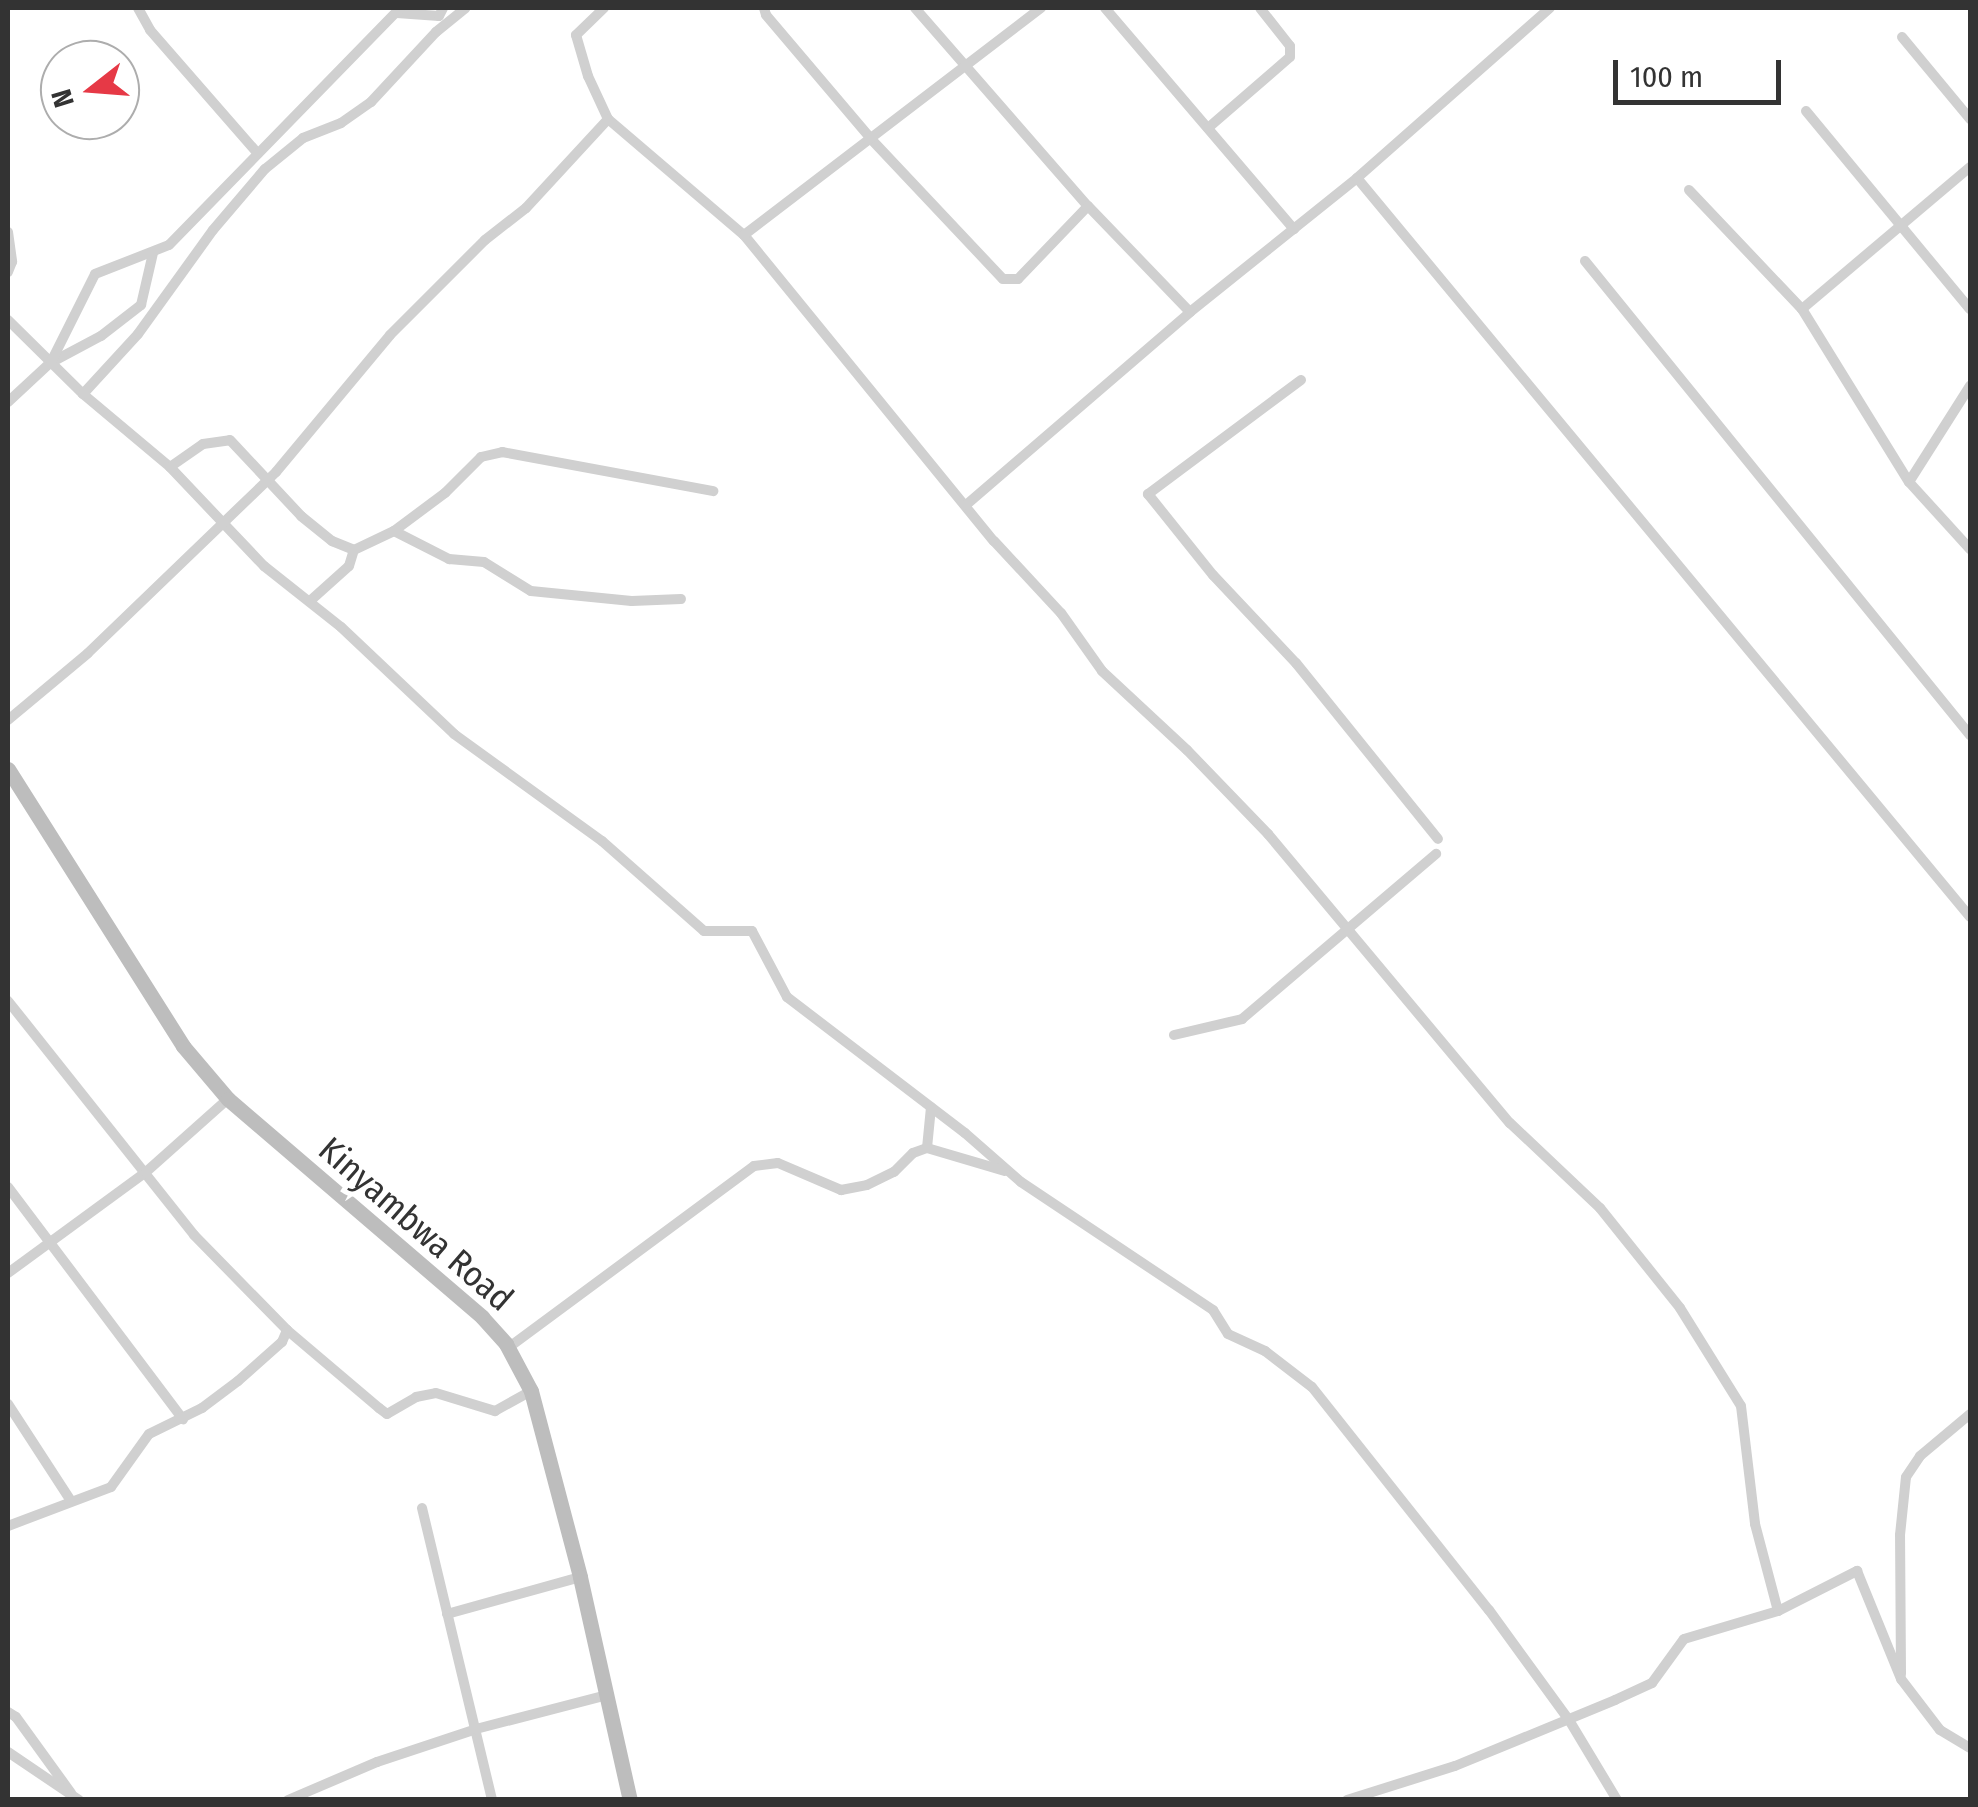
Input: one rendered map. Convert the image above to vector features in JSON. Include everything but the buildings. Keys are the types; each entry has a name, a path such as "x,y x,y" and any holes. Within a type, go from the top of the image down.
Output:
{"street":[{"path":"138,8 150,30 258,154"},
{"path":"51,362 95,274 169,244 398,10 438,16 443,8"},
{"path":"83,394 138,334 213,230 264,169 303,138 341,123 372,102 436,32 466,8"},
{"path":"604,8 576,35 588,76 608,119 744,235 966,506 1061,613 1102,671 1257,824 1510,1123 1600,1208 1635,1249 1741,1406 1755,1524 1778,1611"},
{"path":"764,8 872,139 1003,280 1018,279 1088,206"},
{"path":"915,8 1088,206 1190,312"},
{"path":"744,235 1041,8"},
{"path":"1105,8 1294,229"},
{"path":"1208,128 1290,57 1290,46 1260,8"},
{"path":"966,506 1190,312 1356,178 1550,8"},
{"path":"1902,38 1970,119"},
{"path":"1806,111 1970,309"},
{"path":"8,720 88,653 268,480 390,335 484,240 526,208 608,119"},
{"path":"1802,309 1970,167"},
{"path":"1356,178 1970,917"},
{"path":"1689,190 1802,309 1909,482 1970,548"},
{"path":"8,232 12,262 8,272"},
{"path":"8,402 51,362 101,336 141,305 153,253"},
{"path":"1585,261 1970,736"},
{"path":"8,320 83,394 170,467 264,566 310,601 454,734 602,841 704,931 752,932 787,997 1013,1175 1214,1310 1228,1334 1264,1351 1312,1388 1345,1424 1569,1720 1616,1800"},
{"path":"1301,380 1148,494 1213,575 1296,663 1438,839"},
{"path":"1909,482 1970,386"},
{"path":"170,467 203,444 230,440 332,541 354,550"},
{"path":"310,601 349,566 354,550 394,531 445,494 481,457 502,452 714,491"},
{"path":"394,531 449,560 484,562 532,590 614,600 681,599"},
{"name":"Kinyambwa Road","path":"8,769 182,1046 228,1098 482,1317 508,1348 531,1391 580,1577 630,1800"},
{"path":"1174,1035 1242,1020 1436,854"},
{"path":"8,1001 194,1235 287,1330 388,1414 416,1397 436,1392 494,1410 531,1391"},
{"path":"8,1273 50,1246 146,1172 228,1098"},
{"path":"927,1148 931,1107"},
{"path":"508,1348 754,1166 778,1163 841,1190 867,1185 894,1172 912,1152 927,1148 1013,1175"},
{"path":"8,1187 183,1419"},
{"path":"8,1526 112,1487 150,1434 183,1419 238,1381 282,1342 287,1330"},
{"path":"8,1404 71,1500"},
{"path":"1902,1679 1900,1535 1906,1478 1920,1456 1970,1414"},
{"path":"422,1508 492,1800"},
{"path":"1347,1800 1455,1766 1652,1683 1684,1639 1778,1611 1858,1570 1902,1679 1940,1730 1970,1748"},
{"path":"447,1614 580,1577"},
{"path":"288,1800 377,1762 476,1729 607,1694"},
{"path":"8,1712 16,1717 75,1796"},
{"path":"8,1752 75,1796"}]}
